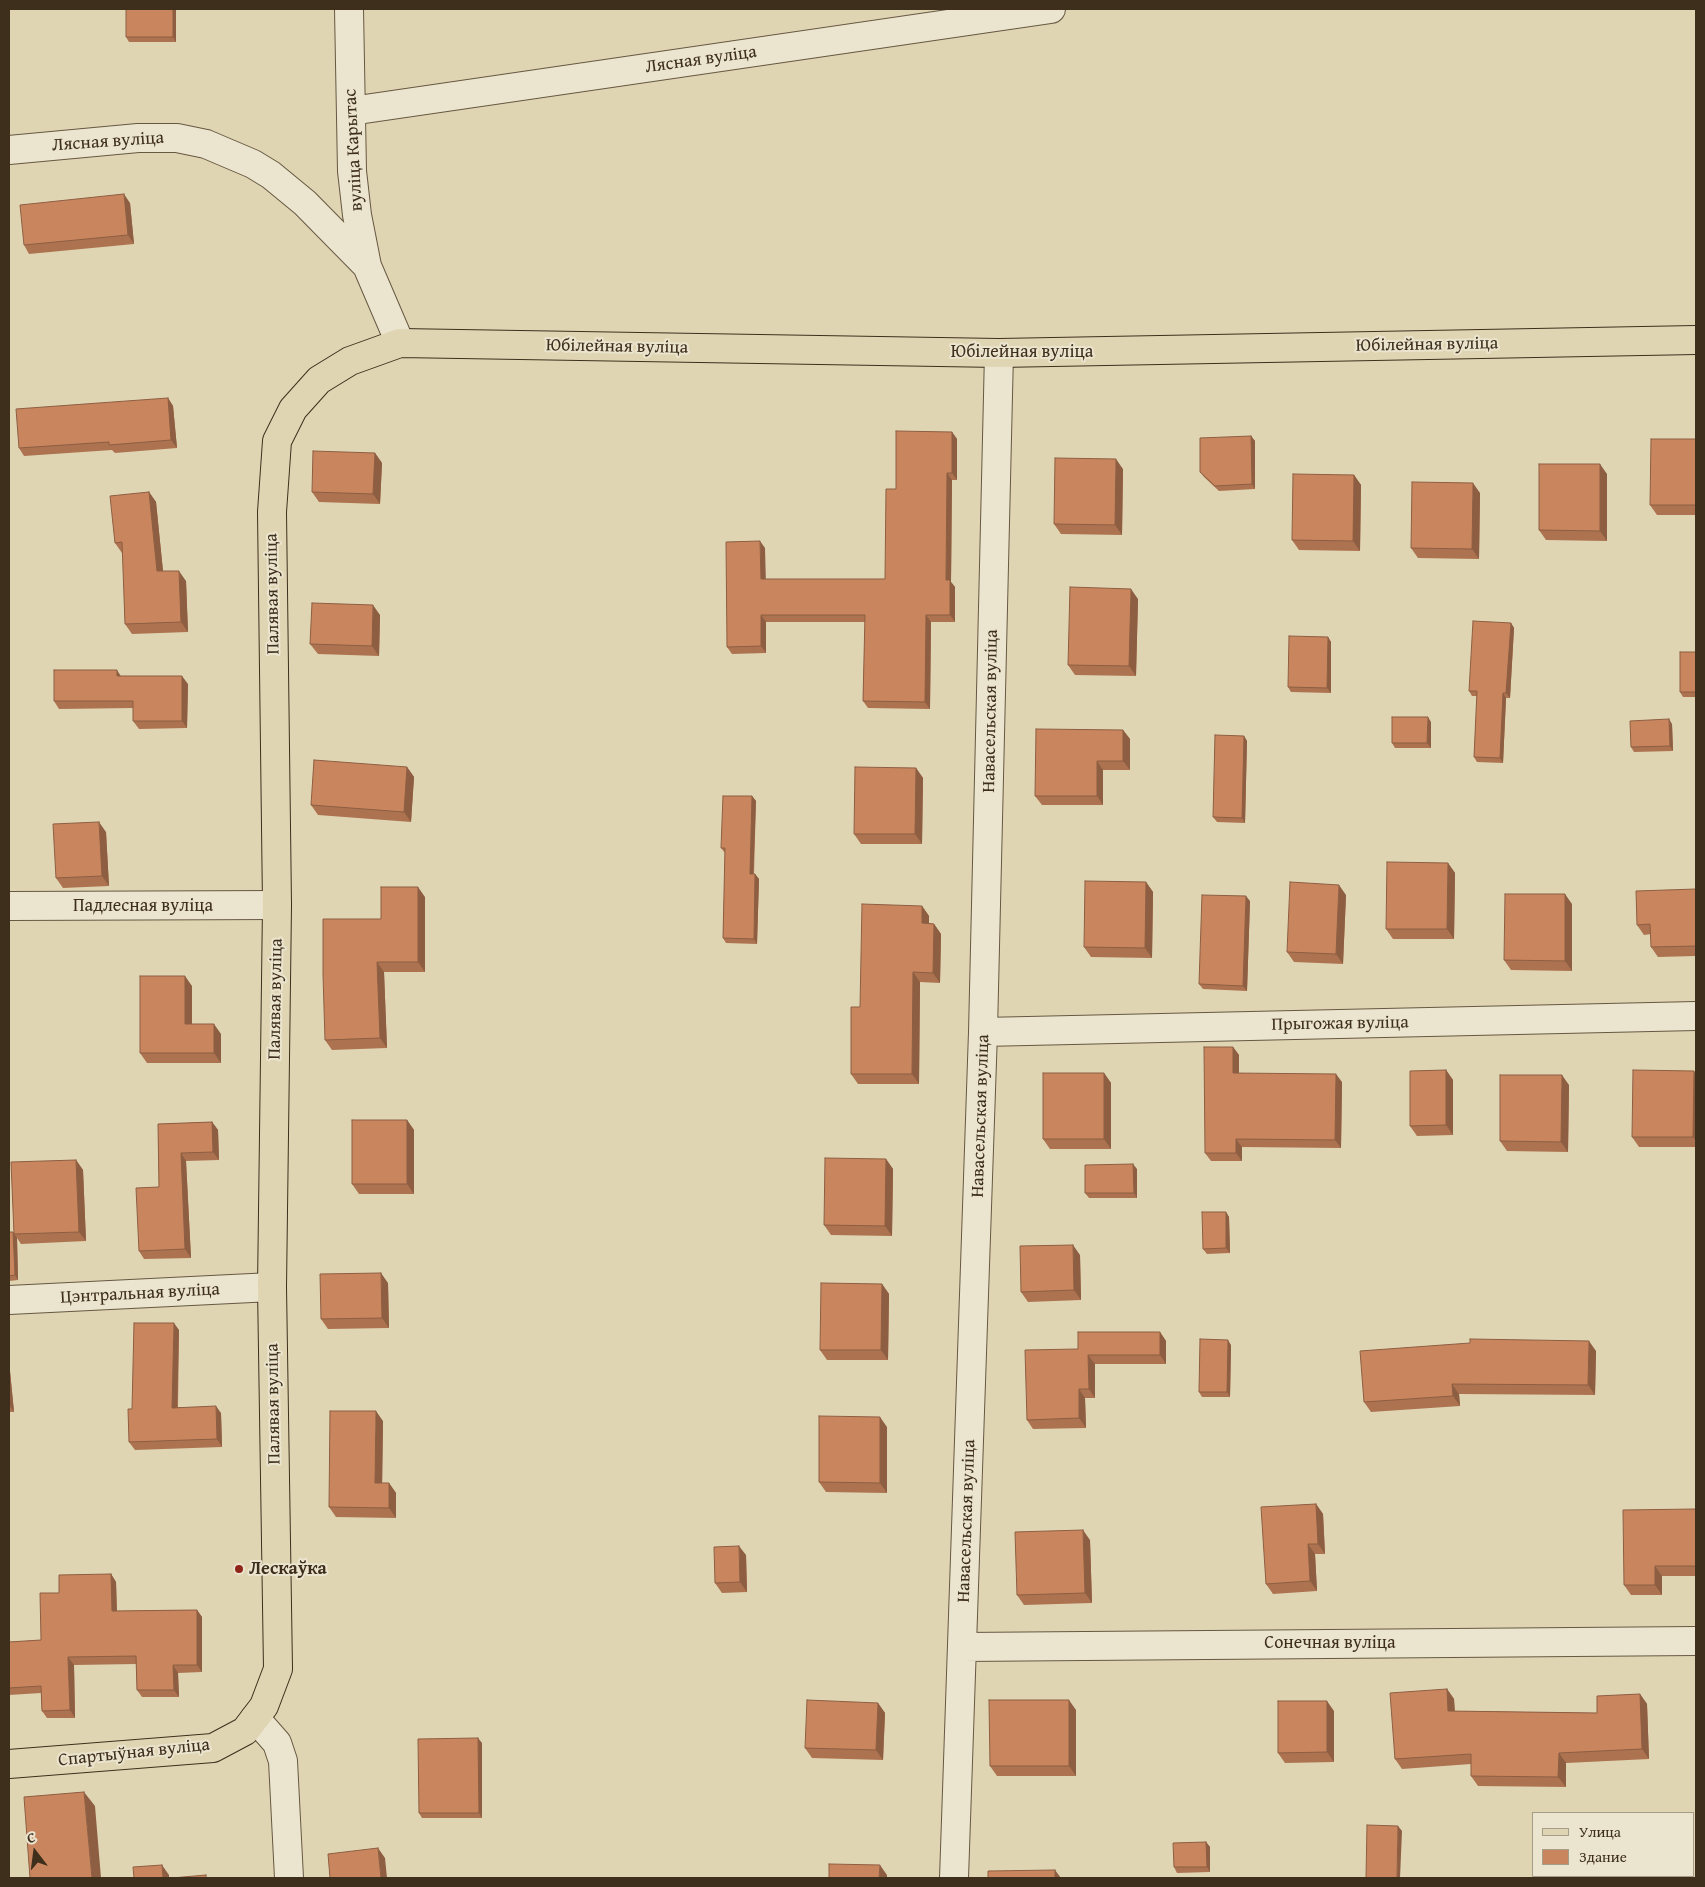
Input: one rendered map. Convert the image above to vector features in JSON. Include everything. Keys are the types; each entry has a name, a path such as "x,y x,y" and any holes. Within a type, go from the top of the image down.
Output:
{"main road":[{"name":"Юбілейная вуліца","path":"350,361 400,343 999,353 1696,340"},
{"name":"Палявая вуліца","path":"278,1669 272,1287 277,906 272,512 277,441 293,409 319,380 350,361"},
{"name":"Спартыўная вуліца","path":"9,1764 213,1748 246,1731 264,1706 278,1669"}],"street":[{"name":"вуліца Карытас","path":"349,9 352,171 356,214 367,266 400,343"},
{"name":"Лясная вуліца","path":"351,111 1052,9"},
{"name":"Лясная вуліца","path":"9,150 138,138 177,138 206,144 253,164 271,175 304,203 367,266"},
{"name":"Навасельская вуліца","path":"954,1878 983,1032 999,353"},
{"name":"Падлесная вуліца","path":"9,906 277,906"},
{"name":"Прыгожая вуліца","path":"983,1032 1696,1016"},
{"name":"Цэнтральная вуліца","path":"9,1300 272,1287"},
{"name":"Сонечная вуліца","path":"963,1647 1696,1641"},
{"path":"255,1718 277,1743 283,1761 288,1878"}],"building":[{"path":"126,9 173,9 173,37 126,37"},
{"path":"124,194 128,235 24,245 20,205"},
{"path":"168,398 171,440 109,445 109,442 19,448 16,409"},
{"path":"896,431 952,432 952,473 947,473 946,580 950,580 950,615 926,615 925,702 863,701 865,615 761,615 761,646 727,647 726,542 760,541 761,579 885,579 886,489 896,489"},
{"path":"1251,436 1252,484 1215,486 1200,472 1200,438"},
{"path":"1651,439 1696,439 1696,505 1650,505"},
{"path":"313,451 375,453 373,494 312,492"},
{"path":"1055,458 1116,459 1115,525 1054,524"},
{"path":"1539,464 1600,464 1600,531 1539,530"},
{"path":"1293,474 1354,475 1353,541 1292,540"},
{"path":"1412,482 1473,483 1472,549 1411,548"},
{"path":"149,492 157,571 179,571 181,622 125,624 122,542 115,543 110,496"},
{"path":"1070,587 1131,589 1129,666 1068,665"},
{"path":"312,603 373,605 372,646 310,644"},
{"path":"1473,621 1511,623 1506,693 1503,693 1500,758 1474,757 1477,691 1469,691"},
{"path":"1289,636 1328,637 1327,688 1288,687"},
{"path":"1680,652 1696,652 1696,692 1680,692"},
{"path":"54,670 117,670 117,676 182,676 182,721 133,721 133,701 54,701"},
{"path":"1392,717 1428,717 1427,743 1392,743"},
{"path":"1669,719 1670,746 1631,747 1630,721"},
{"path":"1036,729 1123,730 1123,761 1097,761 1097,796 1035,796"},
{"path":"1215,735 1244,736 1242,818 1213,817"},
{"path":"314,760 407,767 404,812 311,805"},
{"path":"855,767 916,768 915,834 854,834"},
{"path":"723,796 752,796 750,874 755,874 754,939 723,938 725,848 721,848"},
{"path":"99,822 102,876 56,878 53,824"},
{"path":"1387,862 1448,863 1447,929 1386,929"},
{"path":"1085,881 1146,882 1145,948 1084,947"},
{"path":"1290,882 1339,885 1336,954 1287,952"},
{"path":"381,887 418,887 418,962 377,962 380,1038 325,1040 323,919 381,919"},
{"path":"1696,889 1696,946 1651,947 1650,924 1637,925 1636,891"},
{"path":"1505,894 1565,894 1565,961 1504,960"},
{"path":"1202,895 1246,896 1243,986 1199,984"},
{"path":"862,904 922,906 922,923 934,924 933,973 913,972 912,1074 851,1074 851,1007 860,1007"},
{"path":"140,976 185,976 185,1024 214,1024 214,1053 140,1053"},
{"path":"1204,1047 1233,1047 1233,1073 1336,1074 1335,1140 1236,1139 1236,1153 1205,1153"},
{"path":"1446,1070 1446,1125 1410,1126 1410,1071"},
{"path":"1633,1070 1694,1071 1693,1137 1632,1137"},
{"path":"1043,1073 1104,1073 1104,1139 1043,1139"},
{"path":"1500,1075 1562,1075 1561,1142 1500,1141"},
{"path":"352,1120 407,1120 407,1184 352,1184"},
{"path":"212,1122 213,1152 181,1153 185,1249 139,1251 136,1188 159,1187 158,1124"},
{"path":"825,1158 886,1159 885,1226 824,1225"},
{"path":"76,1160 79,1232 14,1234 11,1162"},
{"path":"1133,1164 1134,1193 1085,1193 1085,1165"},
{"path":"1202,1212 1226,1212 1226,1248 1203,1249"},
{"path":"9,1232 13,1232 15,1275 9,1276"},
{"path":"1073,1245 1074,1290 1021,1292 1020,1246"},
{"path":"381,1273 382,1318 321,1319 320,1274"},
{"path":"821,1283 882,1284 881,1350 820,1350"},
{"path":"134,1323 174,1323 172,1408 216,1406 217,1439 129,1442 128,1409 132,1409"},
{"path":"1078,1332 1160,1332 1160,1355 1088,1355 1089,1389 1079,1389 1079,1418 1027,1420 1025,1350 1078,1349"},
{"path":"1200,1339 1228,1340 1227,1392 1199,1392"},
{"path":"1470,1339 1589,1341 1588,1385 1452,1384 1453,1396 1364,1402 1360,1351 1470,1343"},
{"path":"330,1411 376,1411 375,1483 389,1483 389,1508 329,1507"},
{"path":"819,1416 880,1417 880,1483 819,1482"},
{"path":"1316,1504 1318,1544 1308,1544 1310,1581 1266,1584 1261,1507"},
{"path":"1696,1509 1696,1566 1655,1566 1655,1585 1624,1585 1623,1510"},
{"path":"1083,1530 1085,1593 1017,1595 1015,1532"},
{"path":"739,1546 740,1582 715,1583 714,1547"},
{"path":"111,1574 112,1611 197,1610 197,1665 173,1665 174,1690 137,1690 136,1656 68,1657 70,1710 42,1711 41,1686 9,1688 9,1642 41,1640 40,1593 59,1593 59,1575"},
{"path":"1447,1689 1448,1711 1597,1713 1597,1696 1640,1694 1642,1749 1559,1753 1558,1777 1471,1776 1471,1754 1395,1759 1390,1693"},
{"path":"807,1700 878,1703 876,1750 805,1748"},
{"path":"989,1700 1069,1700 1069,1766 990,1766"},
{"path":"1278,1701 1327,1701 1327,1752 1278,1753"},
{"path":"478,1738 479,1813 419,1813 418,1739"},
{"path":"84,1792 92,1878 30,1878 24,1797"},
{"path":"1367,1825 1398,1826 1397,1878 1366,1878"},
{"path":"1206,1842 1207,1867 1174,1867 1173,1843"},
{"path":"378,1848 381,1878 330,1878 328,1854"},
{"path":"829,1864 880,1865 879,1878 829,1878"},
{"path":"162,1865 163,1878 134,1878 133,1867"},
{"path":"1055,1870 1055,1878 988,1878 988,1871"},
{"path":"206,1875 206,1878 172,1878"}],"place":[{"name":"Лескаўка","path":"239,1569"}]}
